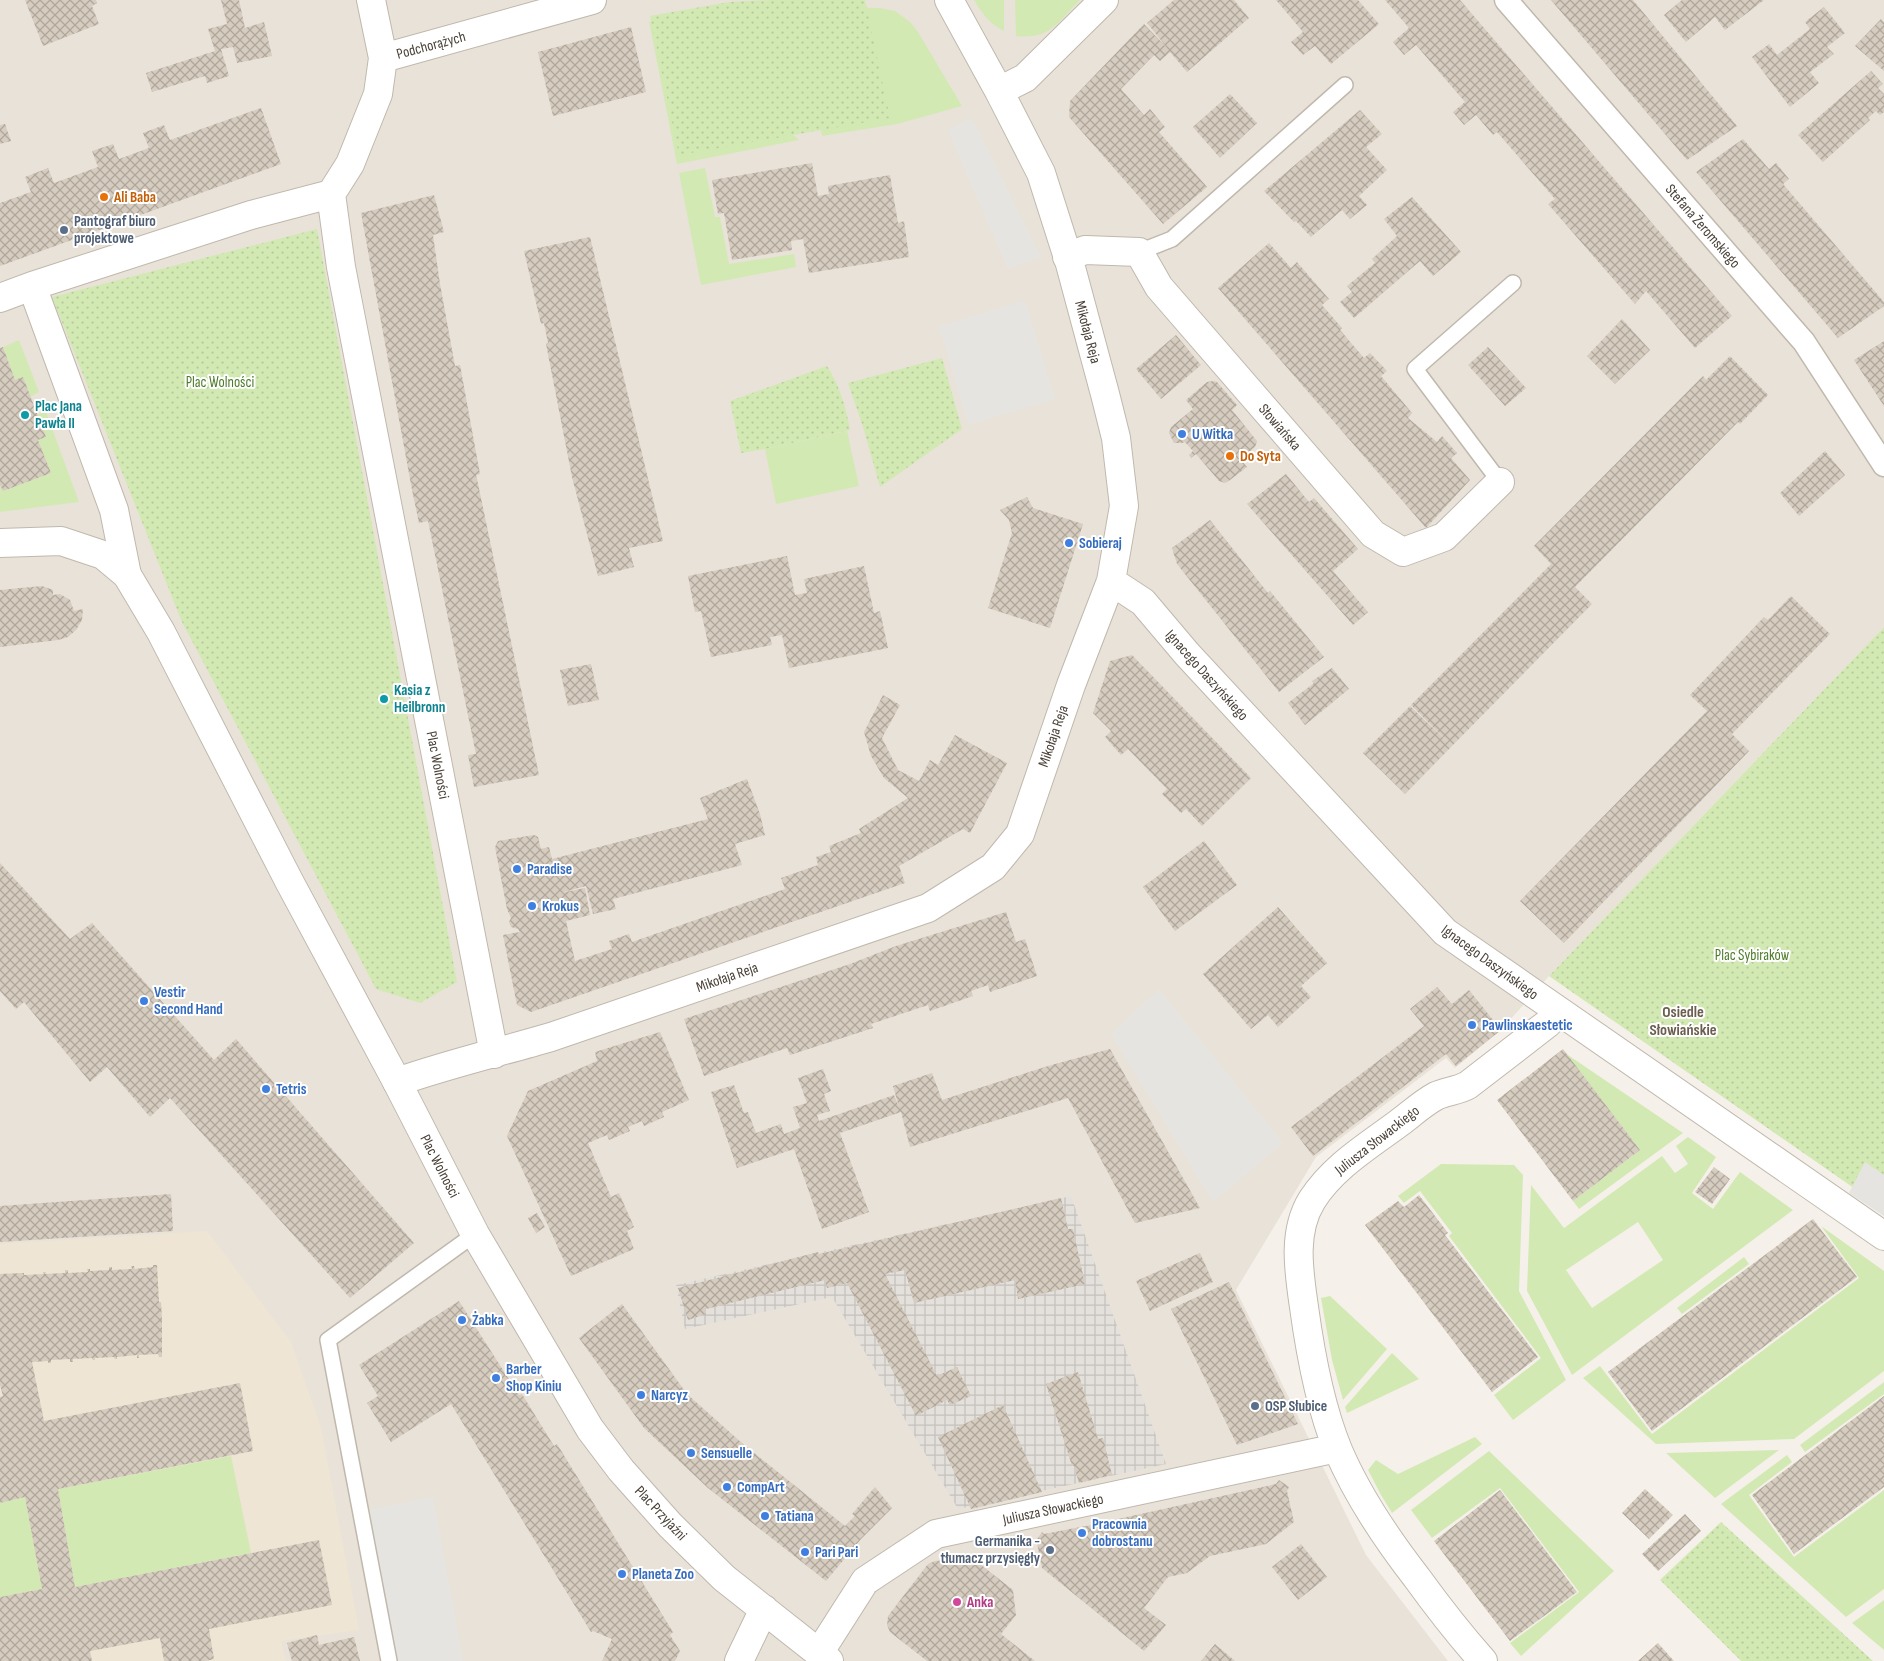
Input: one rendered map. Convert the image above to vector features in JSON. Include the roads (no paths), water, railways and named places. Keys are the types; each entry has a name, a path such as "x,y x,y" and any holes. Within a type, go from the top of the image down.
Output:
{"street":[{"path":"371,0 383,58"},
{"name":"Podchorążych","path":"331,194 350,164 378,94 383,58 592,0"},
{"name":"Mikołaja Reja","path":"397,1082 441,1067 551,1037 928,908 993,867 1020,834 1071,685 1111,582 1124,506 1116,438 1067,257 1041,173 949,0"},
{"path":"999,91 1026,78 1104,0"},
{"name":"Stefana Żeromskiego","path":"1506,0 1804,342 1884,465"},
{"path":"0,298 251,215 331,194"},
{"name":"Plac Wolności","path":"331,194 343,277 494,1054"},
{"path":"1067,257 1085,250 1139,252"},
{"name":"Słowiańska","path":"1139,252 1159,287 1373,534 1402,552 1444,537 1500,482"},
{"name":"Plac Wolności","path":"32,286 114,510 127,575"},
{"name":"Plac Wolności","path":"0,544 61,541 103,555 127,575 161,632 289,881 397,1082 475,1234 530,1331"},
{"name":"Ignacego Daszyńskiego","path":"1111,582 1143,602 1186,654 1445,932 1884,1236"},
{"name":"Juliusza Słowackiego","path":"1483,1661 1456,1631 1380,1528 1355,1487 1337,1448 1316,1369 1300,1285 1300,1233 1309,1205 1326,1181 1345,1163 1434,1097 1460,1090 1468,1085 1559,1012"},
{"name":"Plac Przyjaźni","path":"530,1331 590,1429 621,1470 670,1525 717,1571 824,1657"},
{"name":"Juliusza Słowackiego","path":"824,1657 865,1581 936,1534 1337,1448"},
{"path":"739,1661 764,1609"}],"lane":[{"path":"1139,252 1172,239 1345,85"},
{"path":"1500,482 1415,369 1513,282"},
{"path":"389,1661 328,1340 475,1234"}],"place":[{"name":"Ali Baba","path":"104,197"},
{"name":"Pantograf biuro projektowe","path":"64,230"},
{"name":"Plac Jana Pawła II","path":"25,415"},
{"name":"U Witka","path":"1182,434"},
{"name":"Do Syta","path":"1230,456"},
{"name":"Sobieraj","path":"1069,543"},
{"name":"Kasia z Heilbronn","path":"384,699"},
{"name":"Paradise","path":"517,869"},
{"name":"Krokus","path":"532,906"},
{"name":"Vestir Second Hand","path":"144,1001"},
{"name":"Pawlinskaestetic","path":"1472,1025"},
{"name":"Tetris","path":"266,1089"},
{"name":"Żabka","path":"462,1320"},
{"name":"Barber Shop Kiniu","path":"496,1378"},
{"name":"Narcyz","path":"641,1395"},
{"name":"OSP Słubice","path":"1255,1406"},
{"name":"Sensuelle","path":"691,1453"},
{"name":"CompArt","path":"727,1487"},
{"name":"Tatiana","path":"765,1516"},
{"name":"Pracownia dobrostanu","path":"1082,1533"},
{"name":"Germanika - tłumacz przysięgły","path":"1050,1550"},
{"name":"Pari Pari","path":"805,1552"},
{"name":"Planeta Zoo","path":"622,1574"},
{"name":"Anka","path":"957,1602"}],"district":[{"name":"Osiedle Słowiańskie","path":"1683,1020"}],"park label":[{"name":"Plac Sybiraków","path":"1752,955"}]}
